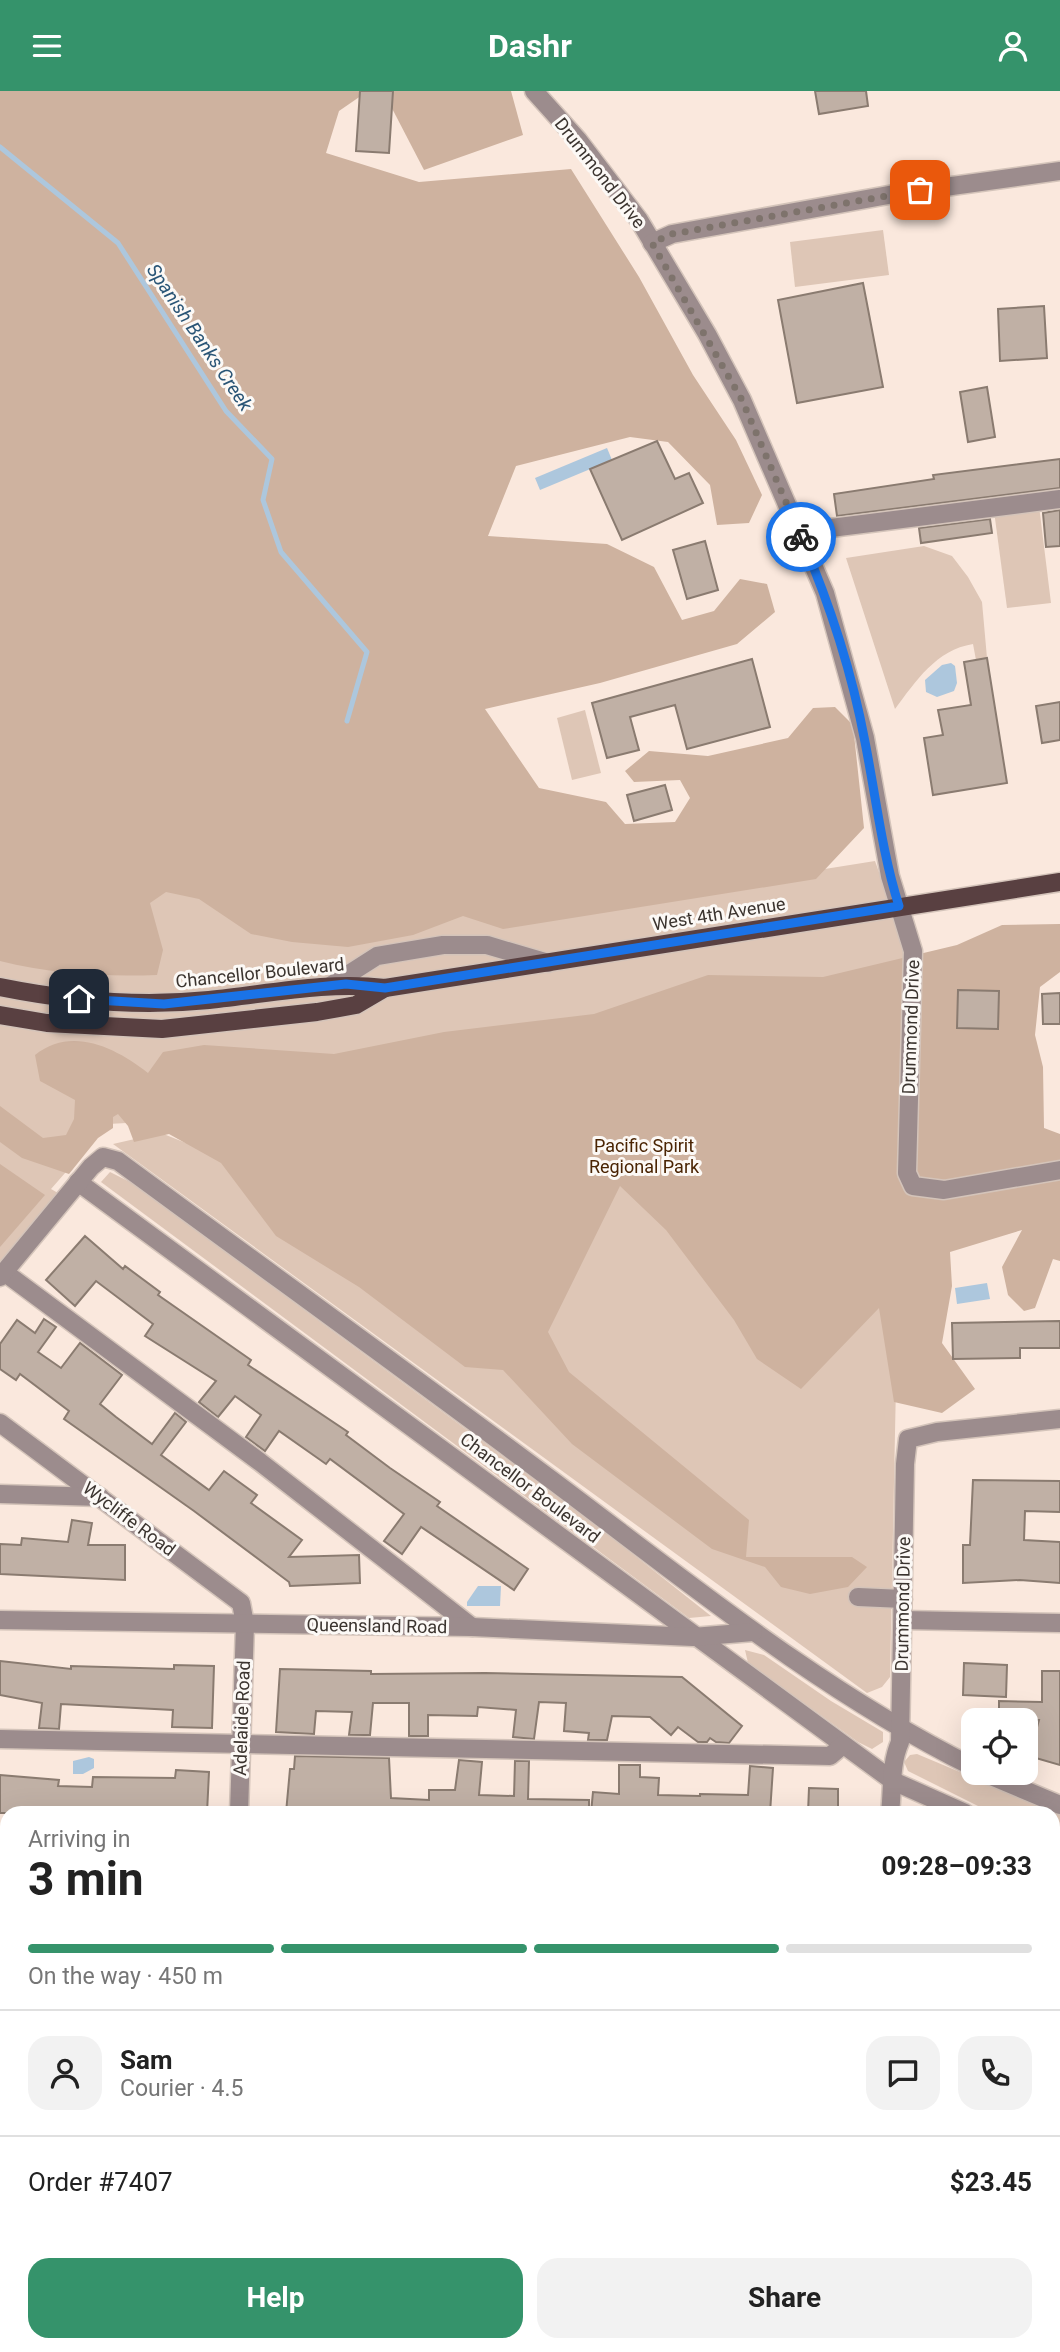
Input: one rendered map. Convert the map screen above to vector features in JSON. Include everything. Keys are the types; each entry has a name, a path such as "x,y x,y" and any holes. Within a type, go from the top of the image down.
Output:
{"main road":[{"name":"West 4th Avenue","path":"385,988 1060,882"},
{"name":"Chancellor Boulevard","path":"0,986 103,1002 164,1004 346,984 385,988"},
{"path":"0,1015 113,1027 175,1028 275,1018 356,1005 385,988"}],"street":[{"name":"Drummond Drive","path":"534,91 578,140 639,220 742,400 825,593 865,739 890,876 913,951 907,1173 913,1186 944,1190 1060,1170"},
{"path":"652,243 672,234 894,194 1060,171"},
{"path":"799,532 892,518 1060,499"},
{"path":"330,986 377,956 443,945 486,945 548,963"},
{"name":"Chancellor Boulevard","path":"948,1806 893,1781 693,1637 453,1456 78,1182 103,1157 118,1161 389,1359 753,1632 824,1682 961,1761"},
{"path":"78,1182 2,1274 260,1462 472,1627"},
{"name":"Drummond Drive","path":"891,1806 893,1781 891,1762 900,1742 905,1464 908,1439 937,1432 1060,1419"},
{"name":"Wycliffe Road","path":"0,1423 242,1603 245,1623"},
{"path":"0,1494 100,1497"},
{"path":"858,1597 903,1599"},
{"name":"Queensland Road","path":"0,1620 472,1627 693,1637 753,1632"},
{"path":"903,1620 1060,1623"},
{"name":"Adelaide Road","path":"239,1806 245,1623"},
{"path":"0,1739 830,1756 843,1745"},
{"path":"1012,1785 1060,1805"}],"green space":[{"name":"Pacific Spirit Regional Park","path":"0,91 496,921 875,861 905,945 890,1677 882,1687 867,1693 113,1144 161,1133 186,1143 164,1121 108,1124 51,1189 58,1193 0,1262"},
{"path":"0,91 368,91 339,111 326,153 419,182 571,169 639,277 693,375 736,440 762,495 749,523 717,525 710,485 668,442 630,437 516,466 488,536 607,544 654,567 682,620 714,611 740,579 767,584 775,612 737,644 600,683 485,709 539,788 606,802 625,824 675,822 690,798 680,780 634,782 625,771 649,751 708,756 788,738 813,708 835,707 853,725 864,828 816,879 503,929 463,916 413,935 348,947 292,942 251,934 199,899 166,892 150,903 163,950 157,975 78,974 0,961"},
{"path":"383,91 511,91 523,135 424,170"},
{"path":"883,230 889,275 795,287 790,242"},
{"path":"1039,506 1051,603 1007,608 994,511"},
{"path":"924,546 952,556 968,577 982,602 987,658 976,660 973,644 948,653 928,668 895,709 846,558"},
{"path":"585,710 601,773 572,780 557,718"},
{"path":"1060,924 1060,972 1040,987 1035,1035 1043,1067 1044,1128 1060,1134 1060,1261 1053,1259 1035,1308 1024,1311 1008,1295 1002,1267 1022,1230 950,1252 952,1286 942,1343 975,1389 942,1413 894,1402 879,1308 801,1389 757,1359 734,1320 666,1230 620,1186 548,1332 569,1372 749,1520 746,1557 852,1557 867,1567 848,1587 810,1594 781,1587 765,1567 712,1549 572,1444 503,1370 465,1367 359,1287 276,1236 221,1163 169,1134 134,1142 128,1126 118,1114 113,1117 113,1128 98,1138 69,1174 22,1158 0,1142 0,1106 43,1138 66,1135 74,1119 75,1100 40,1081 35,1055 49,1046 63,1042 93,1043 107,1048 148,1073 163,1052 204,1045 334,1054 444,1032 594,1014 708,975 823,977 957,945 1002,925"},
{"path":"0,1164 45,1195 0,1247"},
{"path":"110,1172 132,1183 600,1528 711,1616 689,1618 101,1182"},
{"path":"745,1650 764,1655 831,1701 883,1732 883,1742 872,1749 858,1742 748,1663"},
{"path":"917,1754 961,1772 961,1785 991,1785 1041,1806 978,1806 908,1771 904,1762 910,1755"}],"water":[{"path":"607,448 612,460 540,490 535,478"},
{"path":"951,663 955,666 957,683 954,691 937,697 926,692 925,680 942,665"},
{"path":"987,1283 990,1299 957,1304 955,1288"},
{"path":"478,1586 501,1586 500,1606 467,1606"},
{"path":"89,1757 94,1759 94,1768 83,1774 73,1774 73,1761"}],"building":[{"path":"360,91 393,91 389,153 356,151"},
{"path":"815,91 866,91 868,106 819,114"},
{"path":"863,283 883,387 797,403 778,300"},
{"path":"1044,306 1047,358 1000,361 998,309"},
{"path":"987,387 995,437 968,442 960,392"},
{"path":"657,441 675,479 689,473 703,503 622,540 590,469"},
{"path":"1060,459 1060,488 837,516 834,494 934,479 933,475"},
{"path":"1060,510 1060,546 1046,547 1043,513"},
{"path":"990,519 992,533 921,543 919,528"},
{"path":"705,541 718,590 687,599 673,550"},
{"path":"987,658 1007,783 933,795 924,738 943,735 938,710 971,705 964,662"},
{"path":"752,659 770,727 687,749 675,705 630,717 639,750 607,758 592,703"},
{"path":"1060,702 1060,740 1042,743 1036,706"},
{"path":"665,785 672,810 634,821 627,795"},
{"path":"958,990 999,991 998,1029 957,1028"},
{"path":"1060,993 1060,1024 1043,1024 1042,994"},
{"path":"85,1236 123,1269 125,1266 160,1292 158,1295 251,1360 248,1365 348,1432 346,1435 440,1502 437,1506 528,1569 514,1590 421,1527 402,1554 384,1541 404,1514 330,1459 326,1464 279,1431 265,1451 246,1437 261,1415 235,1396 218,1417 199,1402 216,1381 145,1336 153,1324 96,1281 75,1306 46,1280"},
{"path":"44,1319 56,1327 38,1352 61,1368 80,1343 122,1375 100,1404 152,1444 175,1413 186,1422 161,1455 209,1490 224,1471 257,1495 251,1503 302,1540 289,1557 359,1555 360,1583 290,1586 289,1582 194,1511 64,1419 69,1411 20,1374 16,1380 0,1369 0,1344 17,1320 35,1333"},
{"path":"1060,1321 1060,1348 1020,1348 1020,1358 953,1359 952,1323"},
{"path":"973,1480 1060,1481 1060,1512 1025,1511 1024,1540 1060,1542 1060,1583 1020,1580 963,1583 963,1545 970,1545"},
{"path":"72,1520 92,1523 88,1545 125,1545 125,1580 0,1574 0,1544 21,1545 22,1538 68,1542"},
{"path":"0,1661 71,1669 71,1666 174,1669 174,1665 214,1666 212,1728 172,1727 173,1710 61,1704 59,1729 39,1728 42,1703 0,1695"},
{"path":"964,1663 1007,1665 1006,1697 963,1695"},
{"path":"280,1669 371,1671 371,1674 682,1677 742,1726 729,1743 716,1742 710,1738 707,1742 698,1742 678,1727 671,1735 650,1717 612,1716 607,1740 588,1740 589,1733 564,1731 566,1703 539,1702 534,1739 513,1737 516,1710 478,1707 477,1716 428,1715 428,1736 409,1736 409,1703 373,1703 370,1735 349,1735 352,1712 316,1711 314,1734 276,1732"},
{"path":"1042,1671 1060,1671 1060,1765 1038,1759 1038,1708 999,1708 999,1701 1042,1702"},
{"path":"295,1756 389,1758 391,1798 429,1800 429,1790 455,1790 459,1760 482,1762 479,1795 514,1796 515,1761 529,1761 528,1799 589,1800 589,1806 287,1806 290,1769 294,1769"},
{"path":"619,1765 640,1765 640,1777 659,1778 658,1795 700,1796 748,1795 750,1766 773,1768 770,1806 592,1806 593,1792 619,1794"},
{"path":"176,1770 209,1772 207,1806 0,1806 0,1775 59,1780 58,1786 92,1787 93,1777 175,1778"},
{"path":"809,1788 838,1789 838,1806 808,1806"}],"waterway":[{"name":"Spanish Banks Creek","path":"0,147 118,243 226,411 272,459 263,500 281,552 367,652 347,721"}],"way so far":[{"path":"801,537 742,400 652,243 672,234 920,190"}],"route":[{"path":"79,999 164,1004 346,984 385,988 899,906 890,876 865,739 825,593 801,537"}]}
